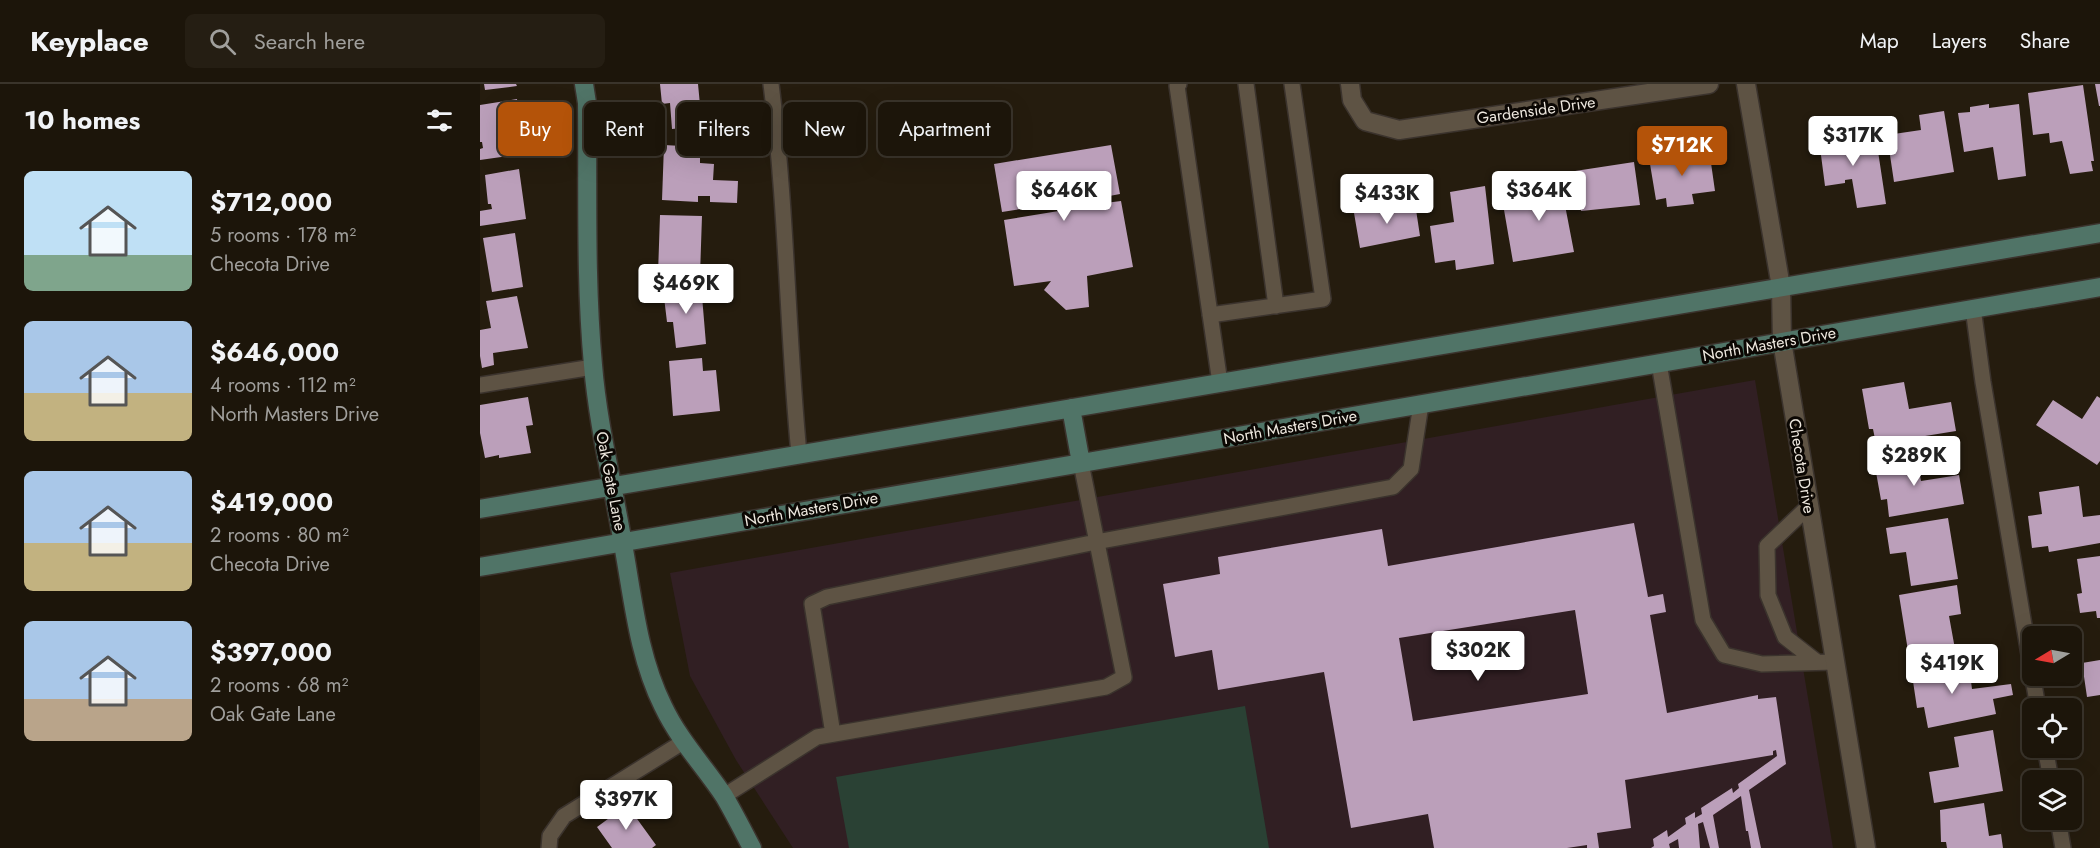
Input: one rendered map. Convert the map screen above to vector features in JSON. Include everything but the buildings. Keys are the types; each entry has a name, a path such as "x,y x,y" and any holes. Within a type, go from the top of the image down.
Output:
{"main road":[{"name":"Oak Gate Lane","path":"584,84 587,103 589,318 593,367 601,428 636,622 662,705 683,742 724,796 752,848"},
{"path":"480,509 2100,233"},
{"name":"North Masters Drive","path":"480,567 2100,287"},
{"path":"1071,408 1081,463"}],"street":[{"name":"Gardenside Drive","path":"1350,84 1352,100 1365,121 1399,130 1709,84"},
{"name":"Checota Drive","path":"1746,84 1780,287 1782,341 1809,506 1826,662 1866,848"}],"lane":[{"path":"771,84 782,183 799,454"},
{"path":"1179,84 1177,86 1220,383"},
{"path":"1246,84 1276,306"},
{"path":"1210,315 1323,299 1292,84"},
{"path":"1973,308 1983,382 2036,698"},
{"path":"1659,363 1703,620 1724,655 1762,664 1826,662"},
{"path":"480,385 593,367"},
{"path":"833,734 812,604 827,597 1096,542 1393,487 1411,469 1421,404"},
{"path":"724,796 817,737 1106,687 1124,677 1081,463"},
{"path":"1809,506 1767,546 1768,595 1785,637 1826,662"},
{"path":"549,848 550,836 564,816 683,742"},
{"path":"2060,830 2063,848"}],"shaded area":[{"path":"1755,380 1833,848 793,848 736,760 690,676 670,573"}],"green space":[{"path":"1245,706 1269,848 849,848 836,777"}]}
